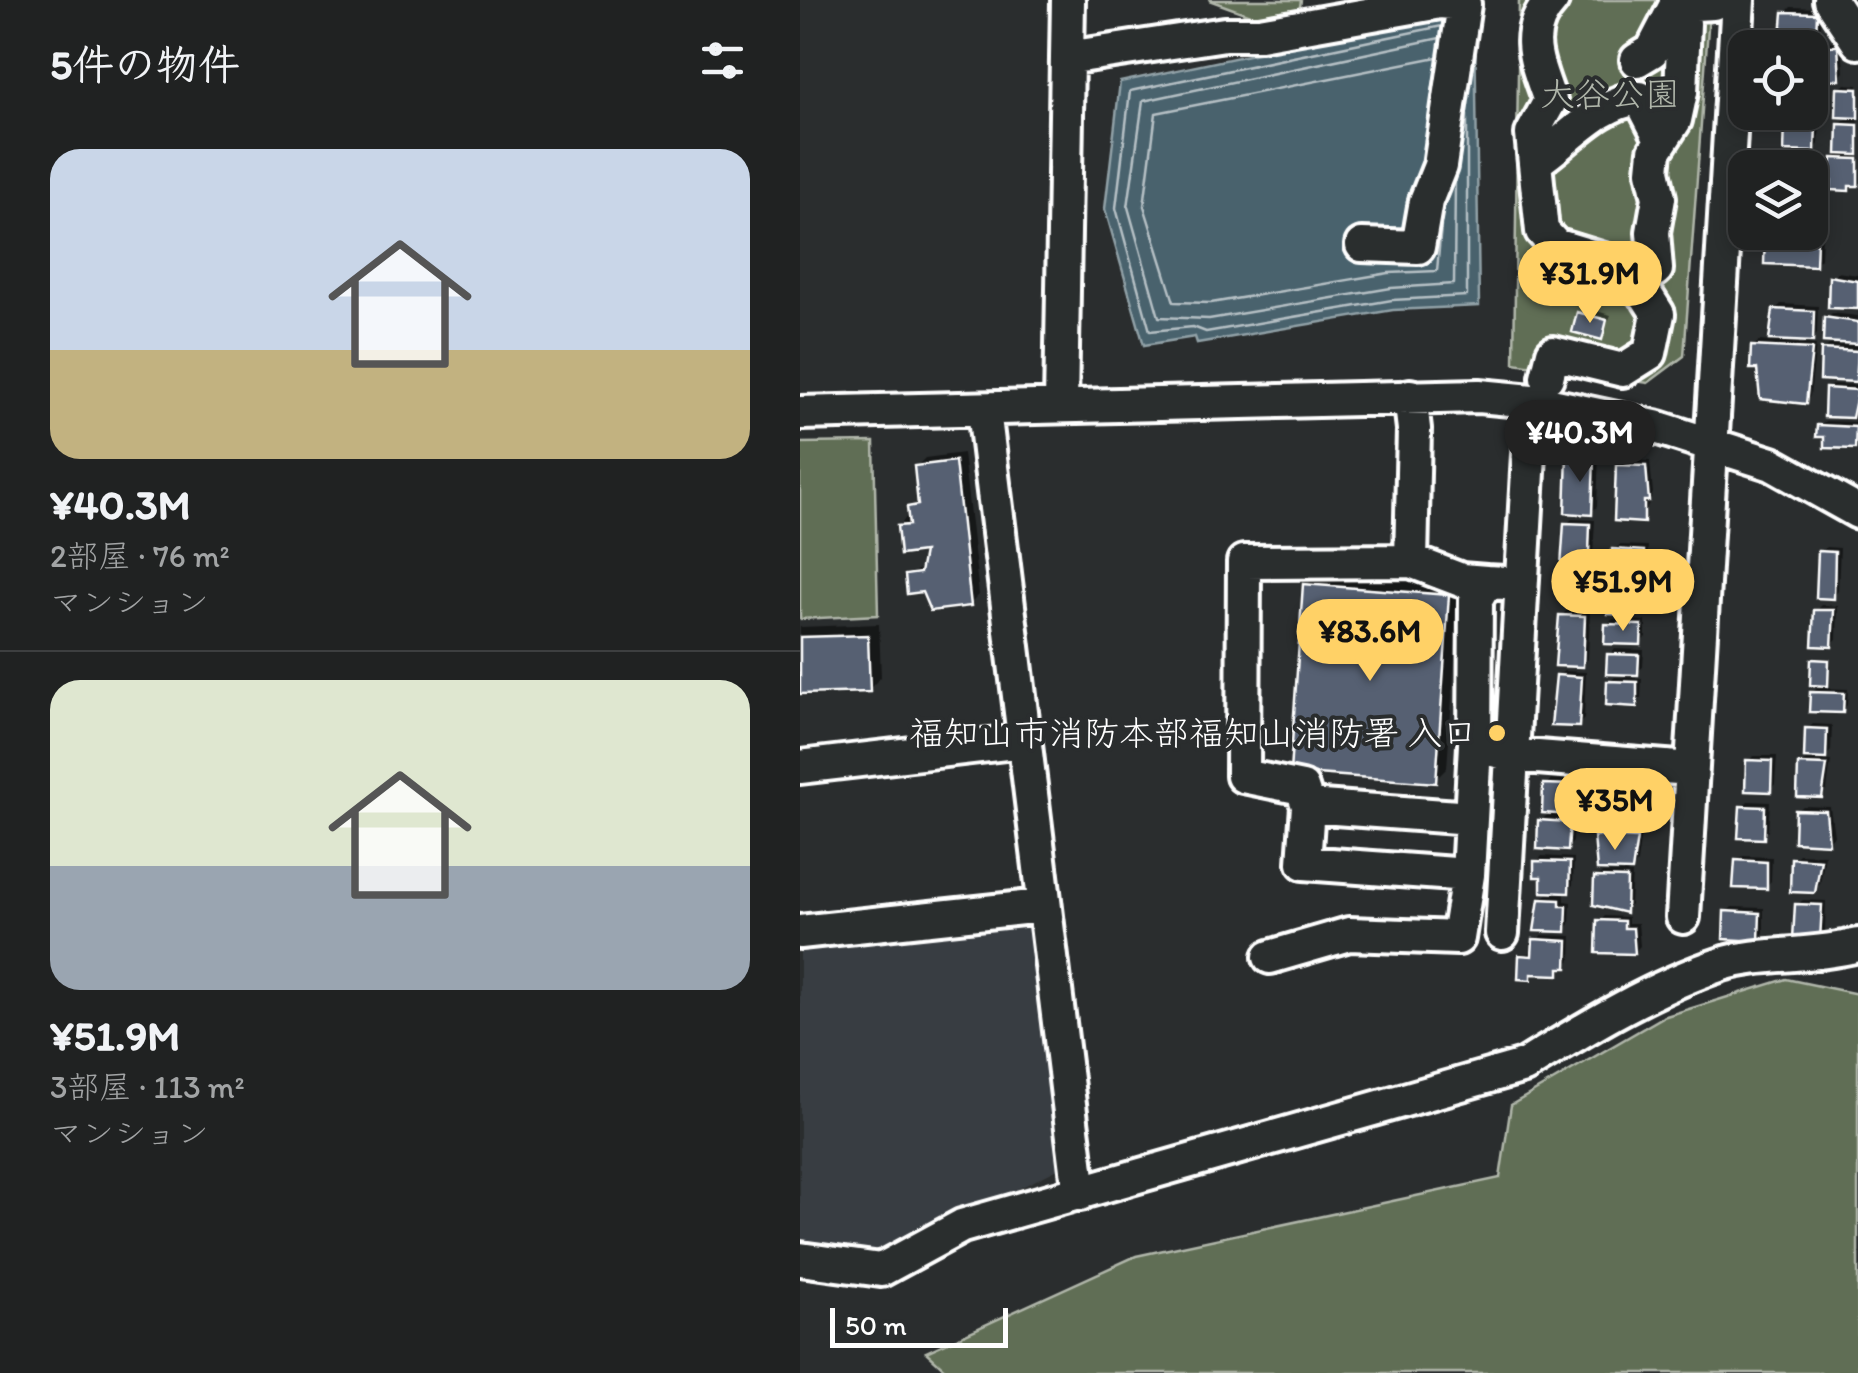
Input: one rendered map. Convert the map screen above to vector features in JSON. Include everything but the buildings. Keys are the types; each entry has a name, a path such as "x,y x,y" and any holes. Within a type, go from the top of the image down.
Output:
{"street":[{"path":"1502,934 1540,389 1553,353 1622,370 1650,353 1658,314 1635,286 1604,260 1555,245 1542,231 1532,134 1550,100 1532,54 1533,32 1540,13 1552,0"},
{"path":"1830,0 1858,42"},
{"path":"1059,1 1067,58 1061,406"},
{"path":"1676,3 1725,1 1709,445 1683,917"},
{"path":"1067,58 1225,34 1260,34 1440,2 1464,4 1440,166 1426,201 1418,247 1362,245"},
{"path":"1661,139 1630,99 1622,66 1652,51 1676,3"},
{"path":"1635,286 1656,269 1653,232 1659,198 1653,171 1661,139 1675,120 1681,92 1684,22 1676,3"},
{"path":"1537,160 1568,140 1578,124 1630,99"},
{"path":"1542,114 1560,114 1578,124"},
{"path":"800,413 1540,389 1772,464 1858,512"},
{"path":"1410,396 1414,429 1410,561"},
{"path":"984,410 1080,1194"},
{"path":"1468,875 1304,862 1308,806 1302,788 1243,776 1244,562 1410,561 1461,580 1524,584"},
{"path":"1270,958 1349,934 1458,938 1468,875 1476,599 1486,582"},
{"path":"800,767 1024,740"},
{"path":"1474,745 1512,755 1690,769"},
{"path":"1308,806 1471,818"},
{"path":"800,932 1042,906"},
{"path":"800,1259 881,1270 962,1226 1524,1066 1598,1020 1724,963 1821,955 1858,945"}],"shaded area":[{"path":"1029,922 1058,1169 876,1260 800,1247 800,944"}],"green space":[{"path":"1209,0 1301,0 1299,13 1258,18"},
{"name":"大谷公園","path":"1519,0 1710,0 1684,356 1648,383 1514,363"},
{"path":"874,442 878,615 800,619 800,443"},
{"path":"1786,979 1858,994 1858,1373 949,1373 926,1352 1136,1256 1500,1178 1511,1105 1663,1017"}],"water":[{"path":"1438,15 1475,19 1479,306 1393,310 1197,343 1195,337 1144,345 1105,209 1120,82"}],"place":[{"name":"福知山市消防本部福知山消防署 入口","path":"1497,733"}]}
